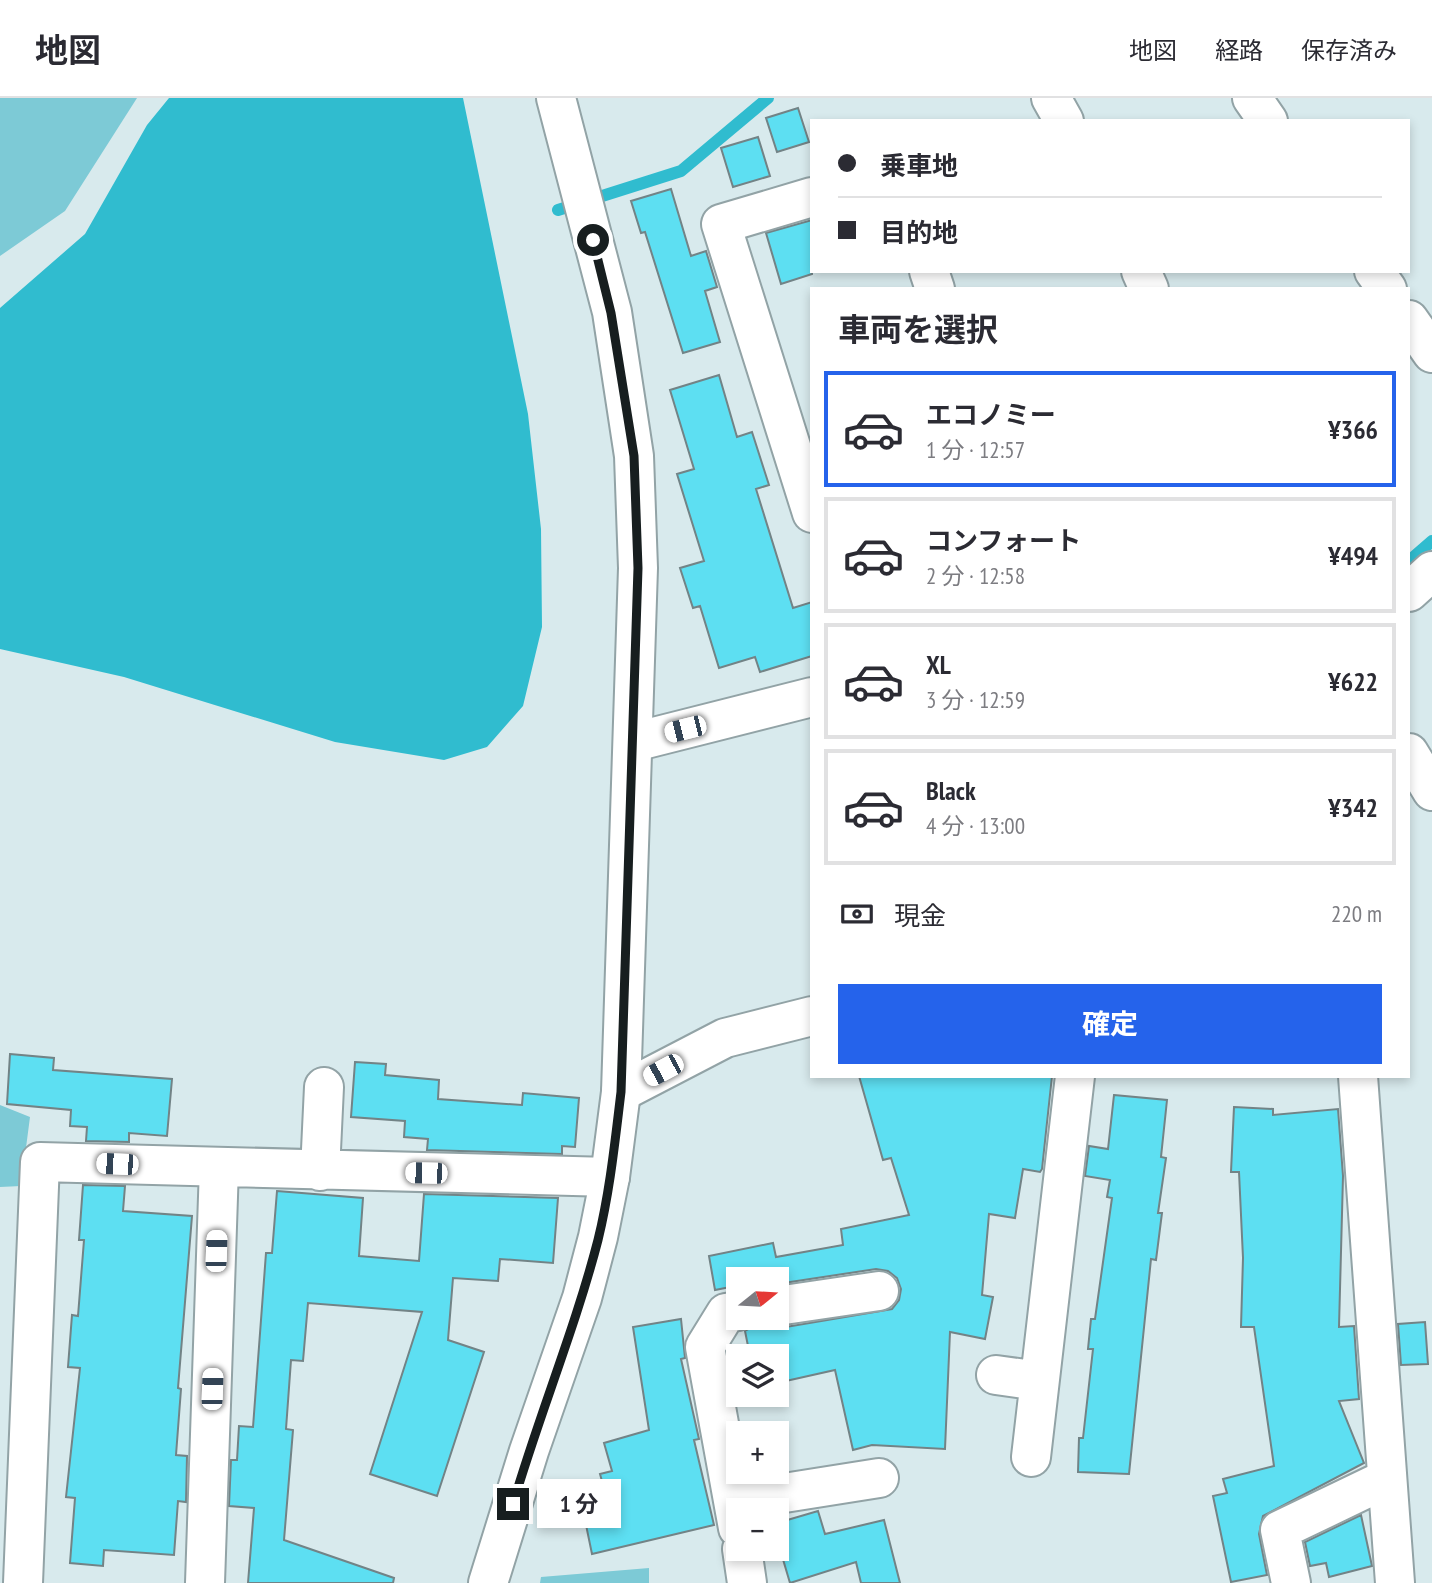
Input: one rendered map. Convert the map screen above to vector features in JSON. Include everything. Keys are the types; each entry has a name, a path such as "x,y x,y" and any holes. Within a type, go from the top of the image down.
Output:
{"street":[{"path":"488,1583 529,1451 582,1298 611,1177 621,1092 638,568 634,456 611,313 556,98"},
{"path":"1252,98 1267,119"},
{"path":"810,198 721,224 810,507"},
{"path":"1410,321 1432,353"},
{"path":"1410,591 1432,571"},
{"path":"634,742 810,698"},
{"path":"1410,755 1432,791"},
{"path":"621,1092 725,1038 810,1017"},
{"path":"1031,1457 1074,1078"},
{"path":"1358,1078 1395,1583"},
{"path":"320,1171 324,1087"},
{"path":"23,1583 15,1401 40,1162 611,1177"},
{"path":"205,1583 219,1167"},
{"path":"789,1304 879,1291"},
{"path":"726,1313 705,1347 733,1498"},
{"path":"996,1375 1039,1381"},
{"path":"789,1501 879,1478"},
{"path":"1291,1583 1280,1530 1386,1479"},
{"path":"744,1561 747,1583"}],"shaded area":[{"path":"0,98 137,98 65,211 0,256"},
{"path":"169,98 463,98 528,414 541,529 542,627 523,706 487,747 444,760 335,742 124,677 0,649 0,308 85,234 147,125"},
{"path":"0,1105 30,1117 21,1186 0,1187"},
{"path":"649,1568 649,1583 540,1583 541,1577"}],"building":[{"path":"798,108 809,142 777,152 766,118"},
{"path":"758,137 770,176 733,187 721,148"},
{"path":"671,189 691,256 706,251 717,287 705,291 720,342 683,353 645,232 641,233 631,201"},
{"path":"810,221 812,274 781,284 766,233"},
{"path":"719,375 737,437 752,432 769,485 756,489 793,608 810,603 810,657 760,672 755,657 719,668 700,606 693,608 680,568 704,561 677,474 694,469 670,390"},
{"path":"10,1054 54,1058 53,1070 172,1079 167,1136 129,1133 129,1142 86,1141 87,1127 70,1126 71,1110 7,1104"},
{"path":"355,1062 386,1064 385,1075 439,1080 438,1099 522,1105 523,1093 579,1098 575,1147 562,1146 562,1154 427,1150 428,1139 404,1137 405,1121 351,1117"},
{"path":"860,1078 1052,1078 1042,1169 1040,1172 1023,1169 1015,1218 989,1214 982,1295 993,1297 985,1339 950,1332 945,1449 872,1445 853,1450 835,1370 789,1380 789,1344 748,1344 747,1330 789,1330 789,1326 892,1309 899,1300 901,1289 897,1278 888,1271 876,1269 789,1282 789,1267 726,1267 726,1288 715,1290 709,1256 773,1243 776,1257 843,1245 841,1229 909,1215 891,1158 883,1160"},
{"path":"1114,1095 1167,1100 1161,1157 1166,1158 1158,1213 1162,1213 1156,1260 1151,1259 1129,1474 1078,1472 1079,1438 1083,1438 1093,1349 1088,1349 1091,1319 1095,1319 1112,1198 1107,1197 1110,1180 1085,1176 1089,1146 1108,1149"},
{"path":"1234,1107 1273,1109 1273,1115 1338,1109 1343,1176 1339,1327 1354,1326 1359,1399 1339,1401 1364,1463 1263,1516 1259,1534 1267,1575 1231,1582 1213,1496 1227,1493 1223,1479 1274,1466 1254,1327 1241,1327 1243,1258 1239,1172 1231,1172"},
{"path":"83,1185 125,1186 123,1211 192,1216 178,1388 181,1389 176,1455 187,1456 186,1502 178,1501 174,1555 104,1550 103,1566 70,1563 75,1498 66,1497 80,1368 68,1367 72,1315 78,1316 84,1240 79,1240"},
{"path":"277,1191 363,1198 359,1256 419,1261 424,1194 558,1198 553,1263 500,1259 498,1281 453,1278 448,1340 484,1352 437,1496 370,1474 422,1312 308,1303 303,1361 291,1360 286,1429 293,1430 284,1540 394,1578 393,1583 248,1583 254,1508 229,1506 231,1460 237,1460 239,1426 253,1427 266,1253 272,1253"},
{"path":"681,1319 685,1358 681,1359 699,1439 694,1440 714,1525 592,1554 585,1520 611,1514 600,1474 612,1471 604,1443 649,1430 633,1327"},
{"path":"1425,1322 1428,1364 1401,1365 1398,1324"},
{"path":"818,1511 825,1534 884,1520 900,1583 861,1583 856,1562 790,1583 784,1561 789,1561 789,1519"},
{"path":"1361,1515 1372,1566 1329,1577 1326,1563 1310,1566 1305,1542"}],"waterway":[{"path":"558,210 681,171 768,98"},
{"path":"1410,560 1432,541"}],"route":[{"path":"513,1504 582,1298 598,1237 611,1177 621,1092 638,568 634,456 624,380 593,240"}]}
